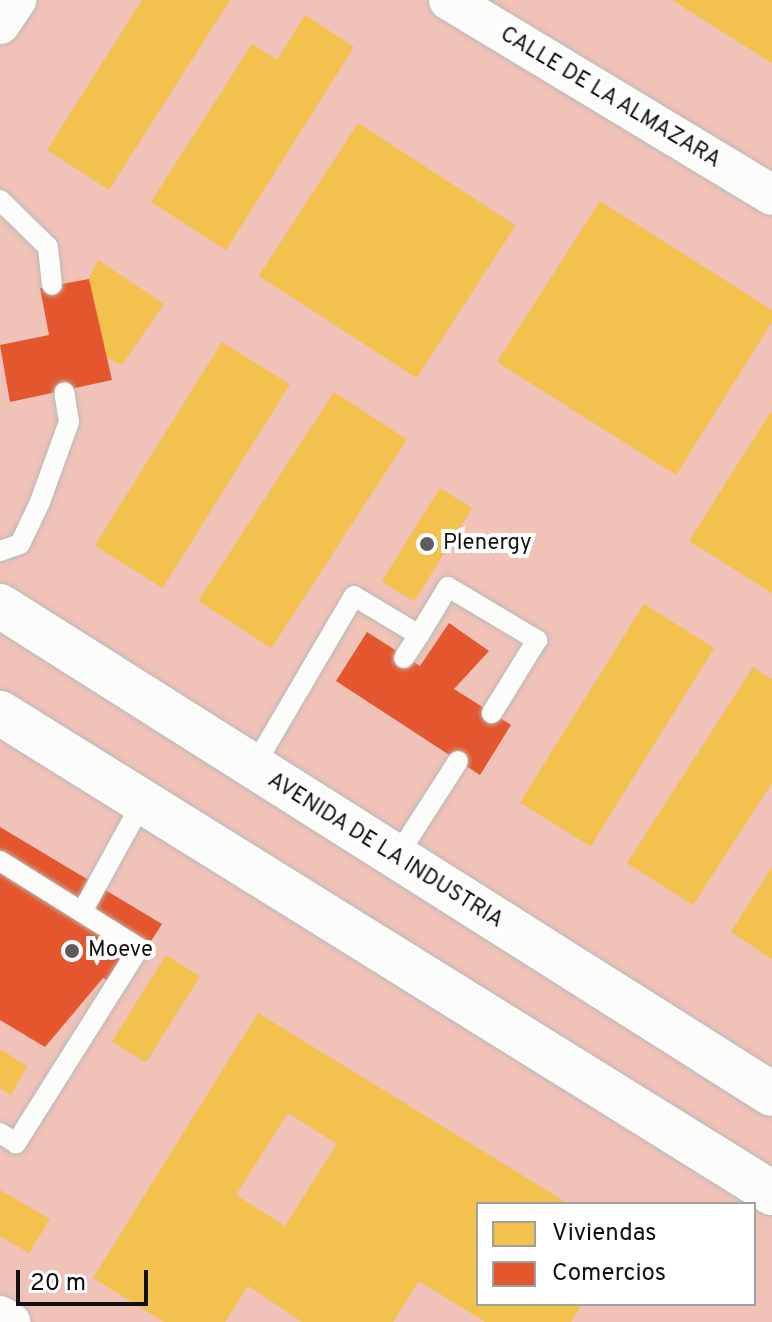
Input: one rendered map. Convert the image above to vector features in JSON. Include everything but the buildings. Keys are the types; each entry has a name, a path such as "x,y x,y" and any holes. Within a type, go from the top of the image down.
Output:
{"street":[{"path":"0,24 16,0"},
{"name":"CALLE DE LA ALMAZARA","path":"449,0 772,195"},
{"name":"AVENIDA DE LA INDUSTRIA","path":"0,606 772,1094"},
{"path":"0,713 772,1193"},
{"path":"0,1316 10,1322"}],"lane":[{"path":"0,200 48,247 52,285"},
{"path":"0,551 20,544 40,502 69,422 64,392"},
{"path":"404,658 448,587 537,640 492,713"},
{"path":"253,768 354,596 419,635"},
{"path":"396,858 458,761"},
{"path":"82,912 143,801"},
{"path":"0,861 139,948 16,1143 0,1133"}],"shaded area":[{"path":"0,0 772,0 772,1322 0,1322"}],"place":[{"name":"Plenergy","path":"427,544"},
{"name":"Moeve","path":"72,951"}]}
